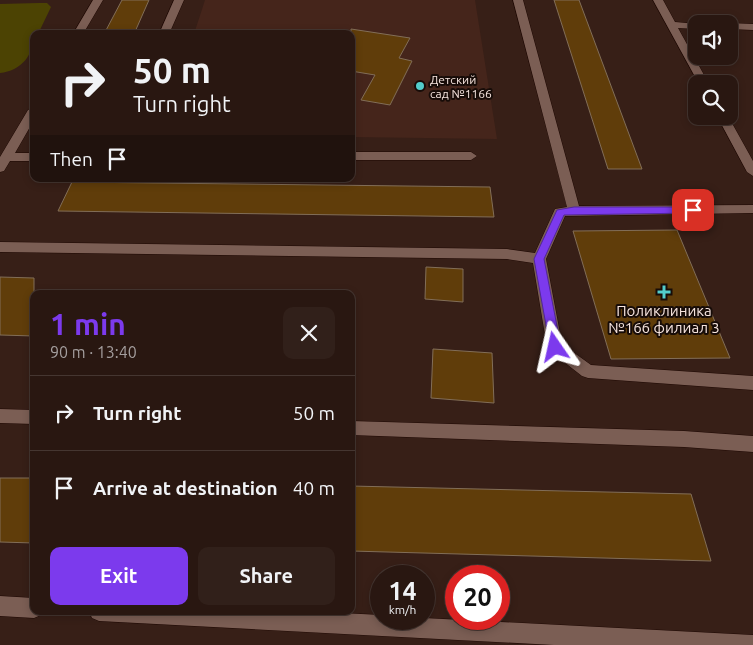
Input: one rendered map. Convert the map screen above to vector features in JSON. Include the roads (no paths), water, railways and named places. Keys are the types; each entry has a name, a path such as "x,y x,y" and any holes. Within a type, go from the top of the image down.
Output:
{"street":[{"path":"80,30 98,0"},
{"path":"166,30 179,0"},
{"path":"518,0 574,210"},
{"path":"658,0 699,75"},
{"path":"671,25 688,26"},
{"path":"749,27 753,38"},
{"path":"3,162 30,117"},
{"path":"728,125 750,160 753,172"},
{"path":"355,156 471,156"},
{"path":"3,162 30,158"},
{"path":"753,209 574,210 560,212 539,259 555,347 588,371 753,383"},
{"path":"0,247 507,254 539,259"},
{"path":"0,416 30,417"},
{"path":"355,428 684,439 753,444"},
{"path":"0,606 30,608"},
{"path":"176,615 753,645"}],"place":[{"name":"Детский сад №1166","path":"420,86"},
{"name":"Поликлиника №166 филиал 3","path":"664,292"}]}
